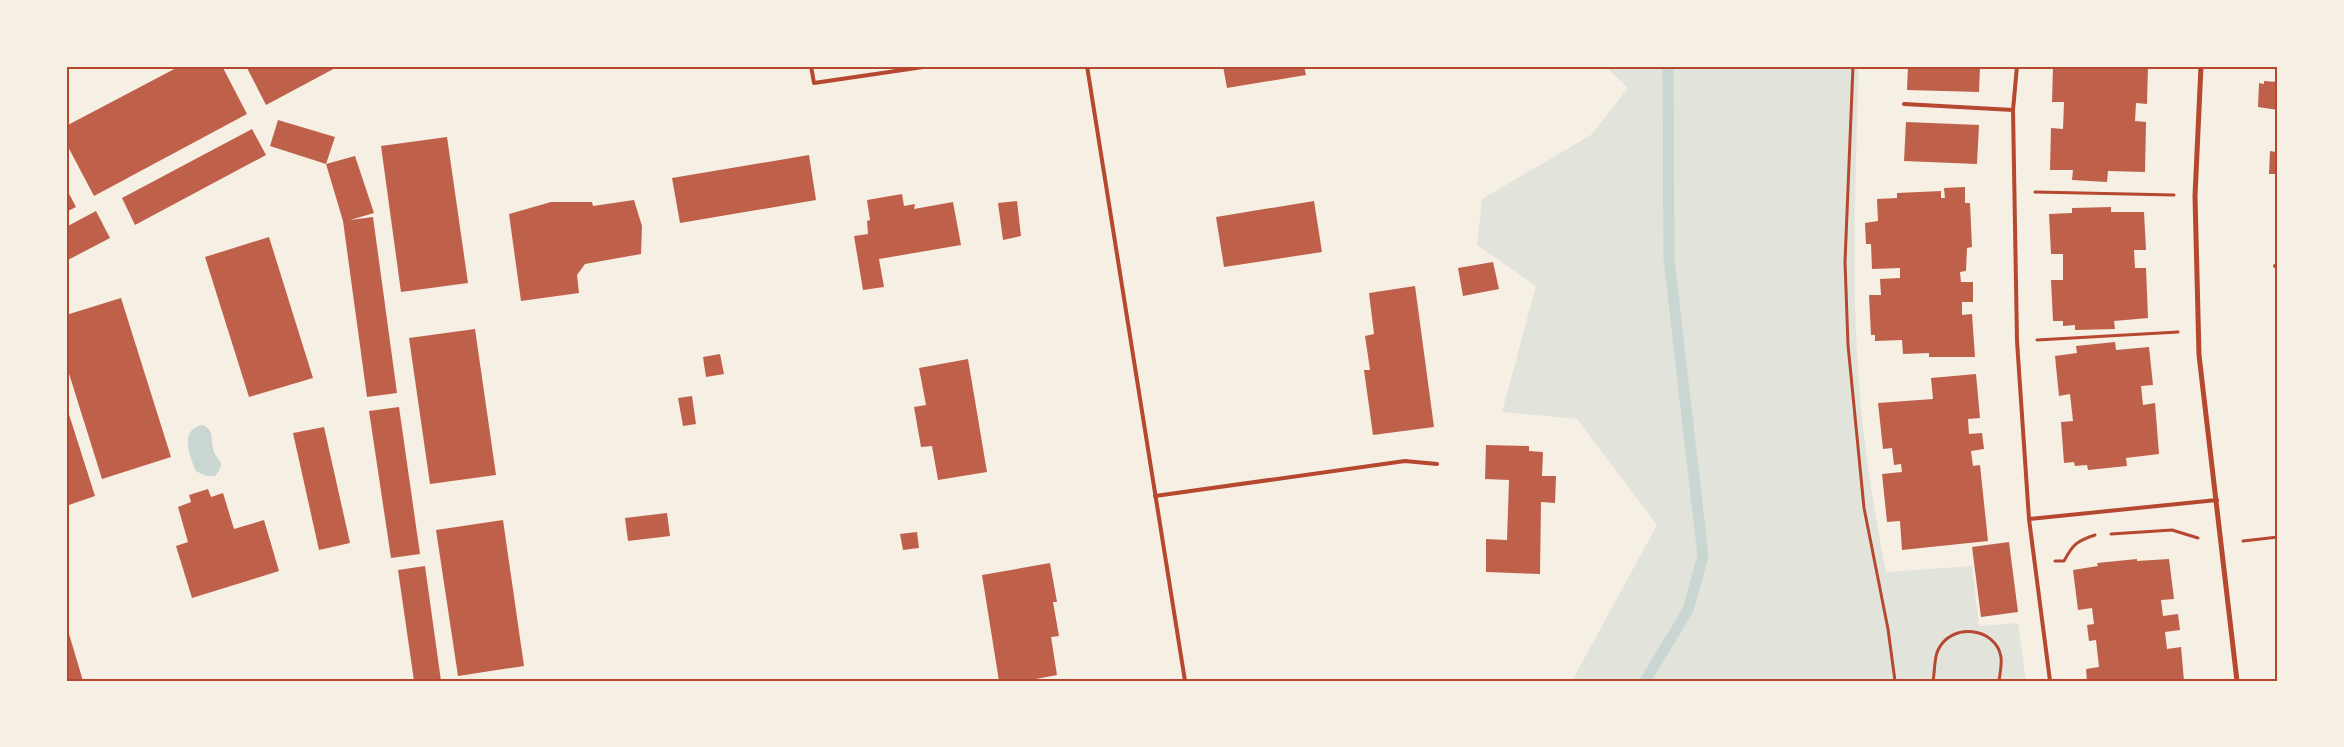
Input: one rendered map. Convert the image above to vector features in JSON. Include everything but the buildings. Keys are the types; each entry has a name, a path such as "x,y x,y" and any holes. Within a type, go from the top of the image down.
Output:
{"street":[{"path":"2201,66 2195,196 2199,355 2237,681"}],"lane":[{"path":"811,66 814,83 930,66"},
{"path":"1086,66 1185,681"},
{"path":"2017,66 2012,110 2017,341 2029,519 2050,681"},
{"path":"1904,104 2012,110"},
{"path":"1156,496 1405,461 1438,464"},
{"path":"2029,519 2216,500"}],"path":[{"path":"1853,66 1844,262 1848,345 1864,508 1888,629 1895,681"},
{"path":"2014,192 2195,196"},
{"path":"2017,341 2198,330"},
{"path":"2035,562 2064,561 2070,549 2079,540 2095,535 2172,530 2200,539 2206,544 2278,537"},
{"path":"1933,681 1938,650 1945,641 1964,630 1971,630 1982,634 1997,647 2001,657 1999,681"}],"shaded area":[{"path":"1605,66 1859,66 1855,218 1856,331 1865,445 1886,572 1972,566 1979,626 2018,623 2026,681 1572,681 1657,525 1577,419 1502,412 1536,286 1477,245 1482,199 1591,135 1628,88"},
{"path":"203,425 211,432 214,453 221,464 215,476 206,476 196,471 189,450 188,437 196,427"}],"waterway":[{"path":"1645,681 1688,610 1703,556 1669,259 1668,66"}]}
